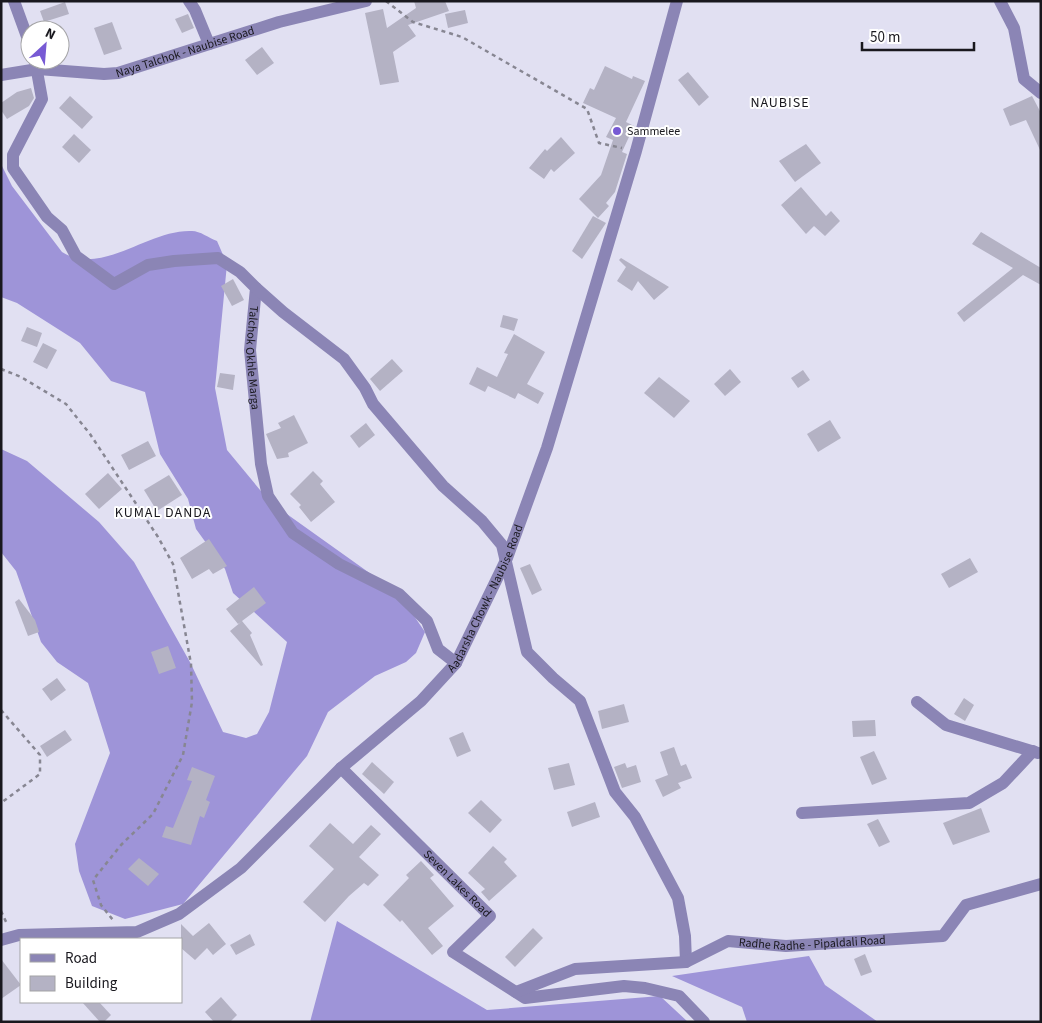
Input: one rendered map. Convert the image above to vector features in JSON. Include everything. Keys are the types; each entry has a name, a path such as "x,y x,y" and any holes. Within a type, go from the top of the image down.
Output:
{"street":[{"path":"14,1 21,20"},
{"path":"189,1 195,10 209,44"},
{"name":"Naya Talchok - Naubise Road","path":"70,69 104,74 118,73 304,15 331,11 366,1"},
{"name":"Aadarsha Chowk - Naubise Road","path":"1,940 19,935 137,932 179,914 241,868 341,768 421,702 456,663 507,558 547,448 636,151 677,1"},
{"path":"1000,1 1014,28 1024,79 1041,93"},
{"name":"Naya Talchok - Naubise Road","path":"1,75 20,70"},
{"name":"Talchok Okhle Marga","path":"38,70 42,99 13,155 13,168 47,217 62,230 76,256 114,284 148,265 174,260 218,258 240,272 256,288 250,350 261,464 268,496 293,533 339,564 399,594 427,621 438,649 456,663"},
{"path":"256,288 283,312 344,358 365,388 373,404 443,486 502,545 507,558 527,652 580,701 615,792 635,817 678,898 685,936 686,962"},
{"path":"917,702 946,725 1037,752"},
{"path":"802,813 969,803 1004,783 1037,752"},
{"name":"Seven Lakes Road","path":"341,768 490,916 453,952 525,998 624,986 645,988 679,996 704,1022"},
{"name":"Radhe Radhe - Pipaldali Road","path":"516,992 575,969 686,962 728,941 786,946 943,936 966,905 1041,884"}],"path":[{"path":"386,1 413,22 462,37 586,110 599,143 636,151"},
{"path":"1,369 21,377 66,404 95,442 158,537 173,564 191,664 192,702 183,755 153,814 121,845 93,880 101,905 119,927 130,933"},
{"path":"1,710 40,755 40,774 1,803"}],"shaded area":[{"path":"1,164 12,186 62,252 77,258 93,259 109,256 175,232 195,231 217,241 227,264 215,388 227,450 270,502 399,594 425,632 416,653 406,662 375,676 328,712 307,756 183,904 125,919 92,906 79,871 75,844 110,753 88,683 57,662 41,642 16,571 1,552 1,449 27,461 99,522 134,562 191,664 223,732 246,738 257,734 269,712 287,642 233,593 225,569 196,529 188,499 160,454 145,392 111,381 80,343 17,303 1,297"},
{"path":"337,921 487,1010 660,996 688,1022 310,1022"},
{"path":"809,956 825,985 878,1022 747,1022 742,1007 672,976"}],"building":[{"path":"414,1 445,1 449,11 408,25 416,36 393,52 399,82 380,85 365,13 383,9 387,28 416,8"},
{"path":"65,2 69,14 50,20 43,20 40,11"},
{"path":"465,10 468,23 448,28 445,14"},
{"path":"188,14 194,28 182,33 175,19"},
{"path":"112,22 122,49 104,55 94,28"},
{"path":"262,47 274,63 257,75 245,60"},
{"path":"605,66 632,79 633,76 645,81 626,122 634,126 622,152 627,154 615,192 606,203 609,206 598,218 579,199 601,175 613,140 606,137 616,118 583,103 590,88 594,90"},
{"path":"688,72 709,97 699,106 678,80"},
{"path":"31,88 34,98 29,106 7,119 1,110 1,103 17,92"},
{"path":"70,96 93,117 82,129 59,108"},
{"path":"1032,96 1041,113 1041,152 1026,120 1010,126 1003,109"},
{"path":"74,134 91,150 79,163 62,147"},
{"path":"561,137 575,153 554,172 551,169 544,179 529,168 545,149 547,151"},
{"path":"806,144 821,163 795,182 779,161"},
{"path":"801,187 826,216 831,211 840,221 825,236 814,226 806,234 781,205"},
{"path":"593,216 606,223 582,259 572,251"},
{"path":"981,232 1041,268 1041,285 1023,275 964,322 957,313 1013,268 972,244"},
{"path":"621,258 669,287 654,300 638,281 632,291 617,281 626,267 619,260"},
{"path":"233,279 244,300 232,306 221,286"},
{"path":"503,315 518,319 514,331 500,327"},
{"path":"27,327 42,333 37,347 21,341"},
{"path":"514,334 545,352 527,384 544,393 538,404 518,393 515,399 488,386 485,392 469,384 477,367 497,377 508,354 504,353"},
{"path":"43,343 57,350 47,369 33,362"},
{"path":"392,359 403,371 380,391 370,379"},
{"path":"730,369 741,382 725,396 714,384"},
{"path":"803,370 810,380 798,388 791,378"},
{"path":"220,373 235,375 233,390 217,387"},
{"path":"659,377 690,401 674,418 644,393"},
{"path":"294,415 308,443 288,453 289,457 277,459 266,434 281,428 278,423"},
{"path":"830,420 841,438 818,452 807,434"},
{"path":"366,423 375,435 359,448 350,436"},
{"path":"148,441 156,456 129,470 121,455"},
{"path":"313,471 323,481 320,484 335,502 311,522 299,507 301,505 290,494"},
{"path":"108,473 122,489 99,509 85,494"},
{"path":"169,475 182,495 157,511 144,490"},
{"path":"209,539 227,566 213,574 209,569 192,579 180,558"},
{"path":"970,558 978,572 949,588 941,574"},
{"path":"530,564 542,590 532,595 520,568"},
{"path":"254,587 266,603 242,621 252,633 250,635 263,665 261,666 230,631 241,622 238,624 226,609"},
{"path":"19,599 35,620 39,632 28,636 15,602"},
{"path":"168,646 176,668 159,674 151,652"},
{"path":"57,678 66,690 51,701 42,689"},
{"path":"964,698 974,705 965,721 954,714"},
{"path":"624,704 629,722 602,729 598,711"},
{"path":"875,720 876,736 853,737 852,721"},
{"path":"65,730 72,740 47,757 40,746"},
{"path":"463,732 471,751 457,757 449,738"},
{"path":"674,747 681,766 686,764 692,778 678,783 681,788 663,797 655,780 668,775 660,752"},
{"path":"874,751 887,779 872,785 860,757"},
{"path":"372,762 394,782 384,794 362,774"},
{"path":"569,763 575,785 554,790 548,768"},
{"path":"625,763 627,768 636,765 641,782 622,788 614,767"},
{"path":"192,767 215,776 206,800 210,802 204,818 200,816 191,845 162,837 166,826 173,828 192,781 187,780"},
{"path":"481,800 502,820 490,833 468,813"},
{"path":"595,802 600,817 572,827 567,812"},
{"path":"981,808 990,832 953,845 943,823"},
{"path":"878,819 890,842 879,847 867,824"},
{"path":"330,823 353,844 371,825 381,834 359,857 379,875 368,886 364,883 349,896 325,922 303,902 334,869 309,846"},
{"path":"493,846 507,859 504,862 517,876 489,901 481,892 485,889 468,873"},
{"path":"139,858 159,874 148,886 128,869"},
{"path":"421,861 434,875 430,878 454,906 428,928 443,946 432,955 402,920 400,922 383,905 409,878 406,875"},
{"path":"209,923 226,944 213,955 207,948 195,960 182,949 181,924 193,936"},
{"path":"533,928 543,938 515,967 505,957"},
{"path":"250,934 255,945 236,955 230,945"},
{"path":"865,954 872,972 861,976 854,959"},
{"path":"1,959 20,986 1,999"},
{"path":"221,997 237,1015 230,1022 214,1022 205,1012"},
{"path":"83,1003 100,1003 111,1015 104,1022 100,1022"}],"place":[{"name":"Sammelee","path":"617,131"}],"district":[{"name":"NAUBISE","path":"780,102"},
{"name":"KUMAL DANDA","path":"163,512"}]}
